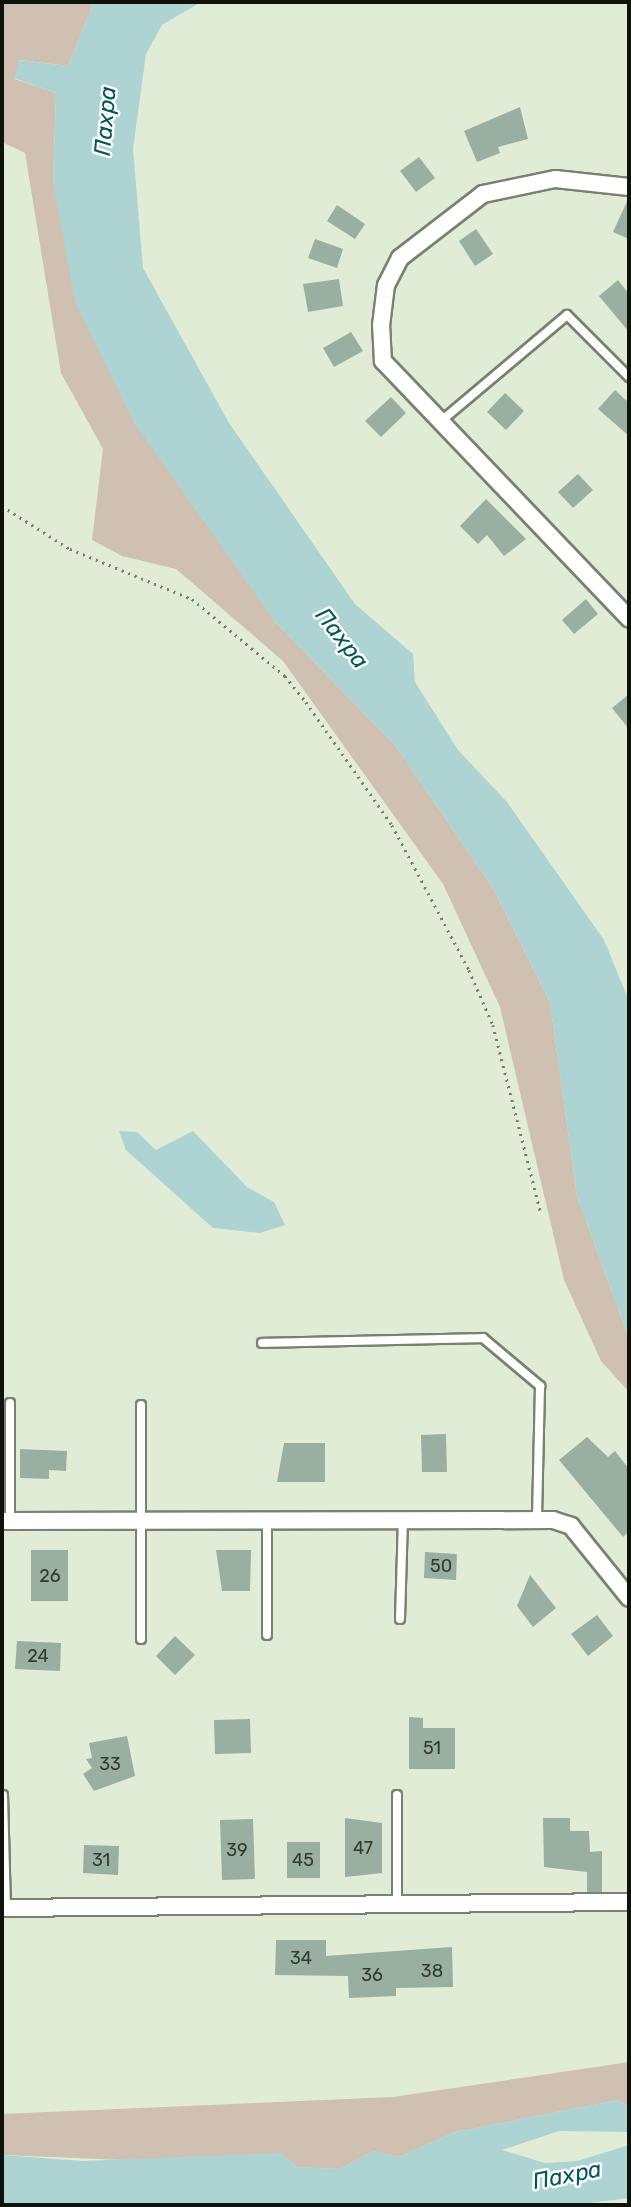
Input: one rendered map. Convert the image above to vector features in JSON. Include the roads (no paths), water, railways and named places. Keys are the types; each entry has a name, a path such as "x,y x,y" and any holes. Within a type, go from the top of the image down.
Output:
{"street":[{"path":"629,187 555,179 483,194 400,258 386,285 383,362 629,618"},
{"path":"6,1521 537,1520 571,1526 629,1598"},
{"path":"4,1908 629,1902"}],"lane":[{"path":"440,422 567,315 629,377"},
{"path":"262,1343 483,1339 540,1386 537,1520"},
{"path":"6,1521 10,1403"},
{"path":"141,1405 141,1639"},
{"path":"267,1520 267,1635"},
{"path":"400,1619 403,1520"},
{"path":"3,1795 4,1908"},
{"path":"397,1795 397,1904"}],"water":[{"name":"Пахра","path":"94,2 201,2 162,25 146,54 133,149 143,268 229,423 355,604 413,654 415,682 458,750 507,802 604,940 629,1001 629,1339 577,1196 550,1002 493,888 395,745 275,622 135,424 75,302 53,182 56,93 14,78 19,60 68,66"},
{"path":"119,1131 137,1132 156,1150 193,1131 247,1187 274,1202 285,1225 260,1233 213,1228 126,1150"},
{"name":"Пахра","path":"618,2100 629,2108 629,2132 559,2131 502,2150 545,2163 577,2161 629,2145 629,2198 574,2205 2,2205 2,2155 83,2161 282,2153 298,2167 340,2169 373,2151 399,2157 455,2132"}]}
